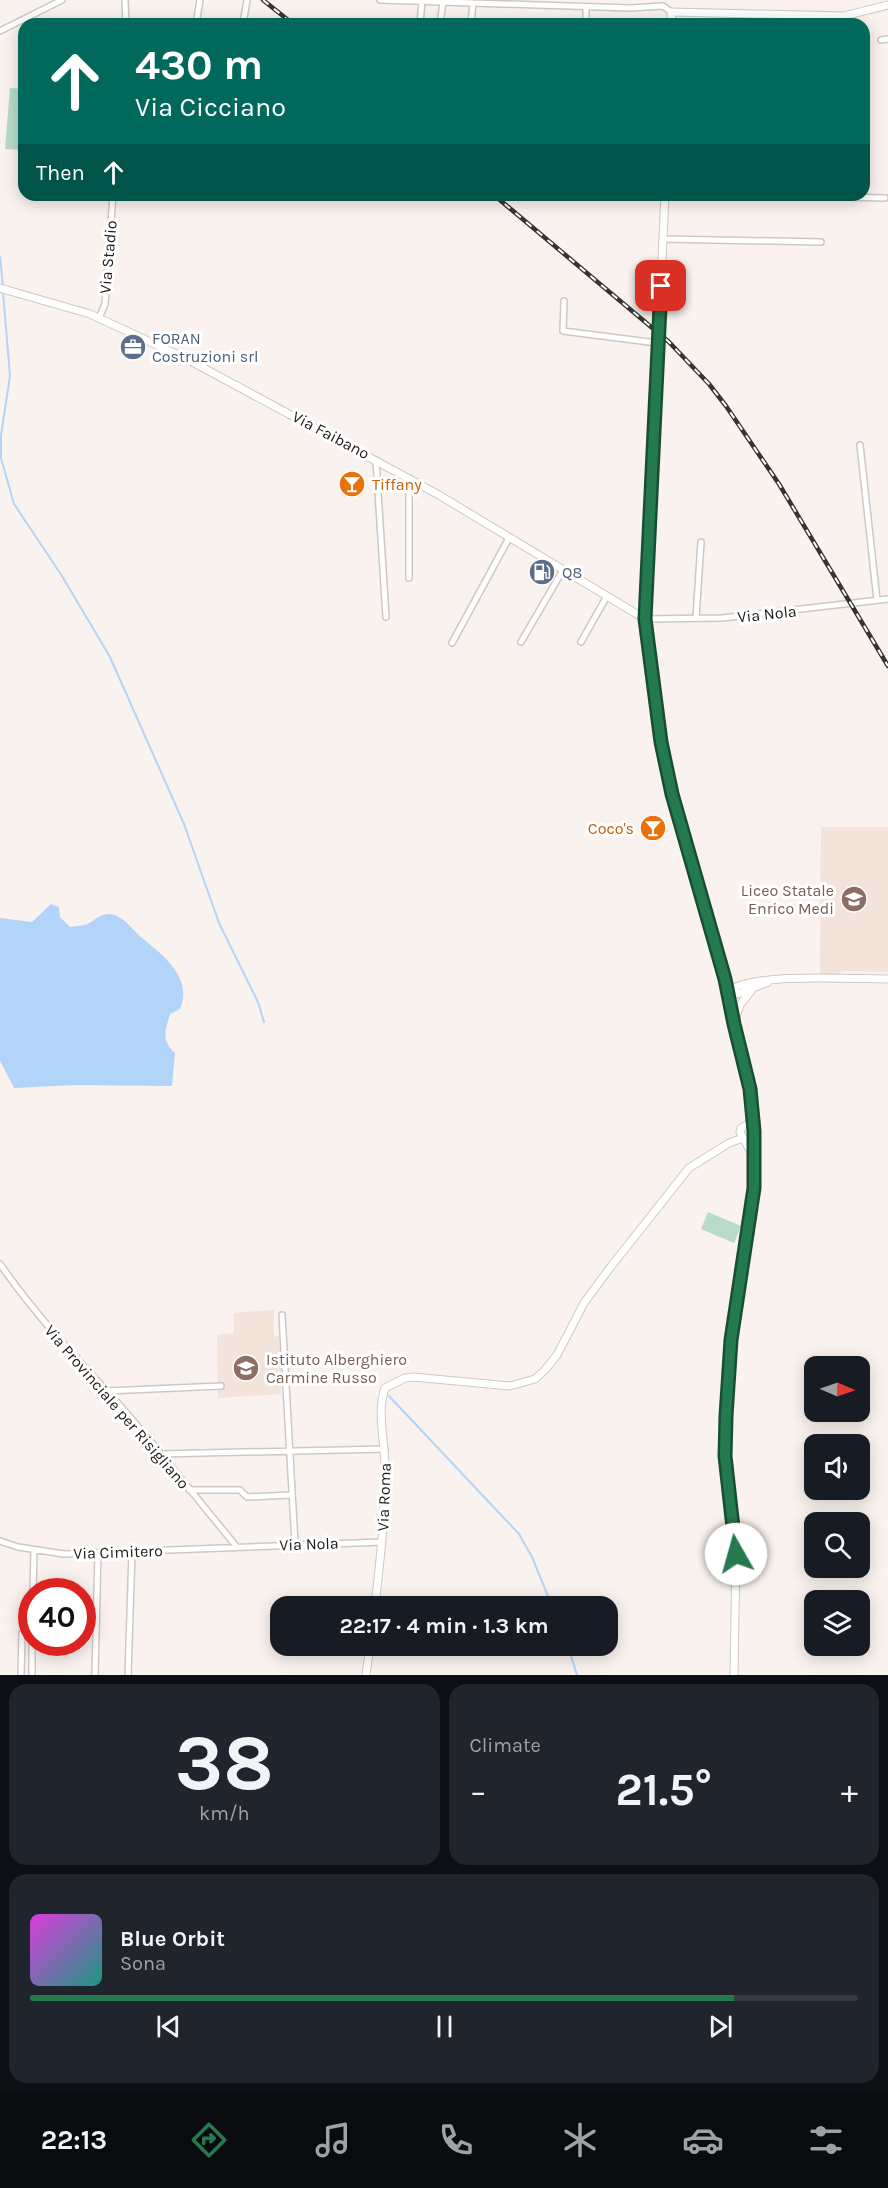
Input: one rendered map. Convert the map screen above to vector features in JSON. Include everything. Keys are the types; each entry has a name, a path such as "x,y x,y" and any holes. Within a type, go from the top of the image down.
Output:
{"street":[{"path":"25,18 62,0"},
{"path":"125,0 126,18"},
{"path":"197,18 200,0"},
{"path":"244,18 247,0"},
{"path":"380,0 494,2 606,8 642,8 663,3 671,12 672,18"},
{"path":"606,0 606,8"},
{"path":"421,18 422,1"},
{"path":"441,18 443,2"},
{"path":"472,18 473,3"},
{"path":"671,12 844,16 888,5"},
{"path":"586,7 586,18"},
{"path":"0,30 18,21"},
{"path":"870,198 885,198"},
{"name":"Via Stadio","path":"99,318 105,304 113,201"},
{"path":"665,201 645,619 661,742 672,794 725,979 747,1072 753,1132 754,1188 731,1340 725,1456 736,1554 734,1675"},
{"path":"664,239 821,242"},
{"name":"Via Faibano","path":"4,289 99,318 185,358 408,477 645,619"},
{"path":"564,301 563,331 657,343"},
{"path":"860,446 877,600"},
{"path":"376,460 386,617"},
{"path":"408,477 409,578"},
{"path":"452,643 509,538"},
{"path":"696,618 701,542"},
{"path":"521,642 563,570"},
{"path":"581,642 607,596"},
{"name":"Via Nola","path":"645,619 762,615 888,599"},
{"path":"725,979 746,983"},
{"path":"728,993 735,987 746,983 775,980 888,979"},
{"path":"728,993 738,994 775,980"},
{"path":"734,1024 740,1005 753,989"},
{"path":"729,1143 742,1128 751,1104"},
{"path":"742,1128 749,1125 753,1132"},
{"path":"742,1128 753,1156"},
{"path":"729,1143 744,1138 749,1139 753,1132"},
{"name":"Via Roma","path":"376,1596 382,1542 385,1449 381,1406 385,1388 405,1378 413,1377 510,1386 535,1379 557,1355 585,1303 609,1269 689,1168 729,1143"},
{"name":"Via Provinciale per Risigliano","path":"0,1264 25,1300 106,1391 237,1547"},
{"path":"282,1316 294,1544"},
{"path":"106,1391 221,1386"},
{"path":"159,1454 385,1449"},
{"path":"189,1490 240,1490 247,1497 291,1495"},
{"name":"Via Cimitero","path":"0,1540 34,1550 64,1554 237,1547"},
{"name":"Via Nola","path":"237,1547 382,1542"},
{"path":"33,1578 34,1550"},
{"path":"128,1675 132,1552"},
{"path":"94,1675 98,1553"},
{"path":"21,1656 21,1675"},
{"path":"32,1656 32,1675"},
{"path":"366,1675 369,1656"}],"shaded area":[{"name":"Liceo Statale Enrico Medi","path":"821,827 888,827 888,972 844,971 833,975 820,975"},
{"path":"274,1310 274,1337 280,1336 281,1394 218,1398 217,1335 234,1333 234,1313"}],"green space":[{"path":"10,88 18,89 18,150 5,149"},
{"path":"708,1212 741,1226 734,1243 701,1229"}],"water":[{"path":"51,904 59,907 60,917 70,927 87,924 105,914 118,917 159,952 174,969 183,987 183,998 180,1009 170,1014 166,1031 166,1040 175,1053 172,1086 75,1085 14,1088 0,1061 0,918 32,922"}],"waterway":[{"path":"0,257 3,286"},
{"path":"3,292 10,376 1,435 1,458 14,504 62,576 110,657 184,824 219,923 258,1002 264,1022"},
{"path":"389,1396 519,1534 532,1557 548,1596"},
{"path":"571,1656 577,1675"}],"railway":[{"path":"263,0 286,18"},
{"path":"501,201 669,342 709,384 779,484 888,666"}],"place":[{"name":"FORAN Costruzioni srl","path":"133,347"},
{"name":"Tiffany","path":"352,484"},
{"name":"Q8","path":"542,572"},
{"name":"Coco's","path":"653,828"},
{"name":"Liceo Statale Enrico Medi","path":"854,899"},
{"name":"Istituto Alberghiero Carmine Russo","path":"246,1368"}],"route":[{"path":"661,286 645,619 661,742 672,794 725,979 747,1072 754,1131 754,1188 731,1340 726,1416 725,1456 736,1554"}]}
